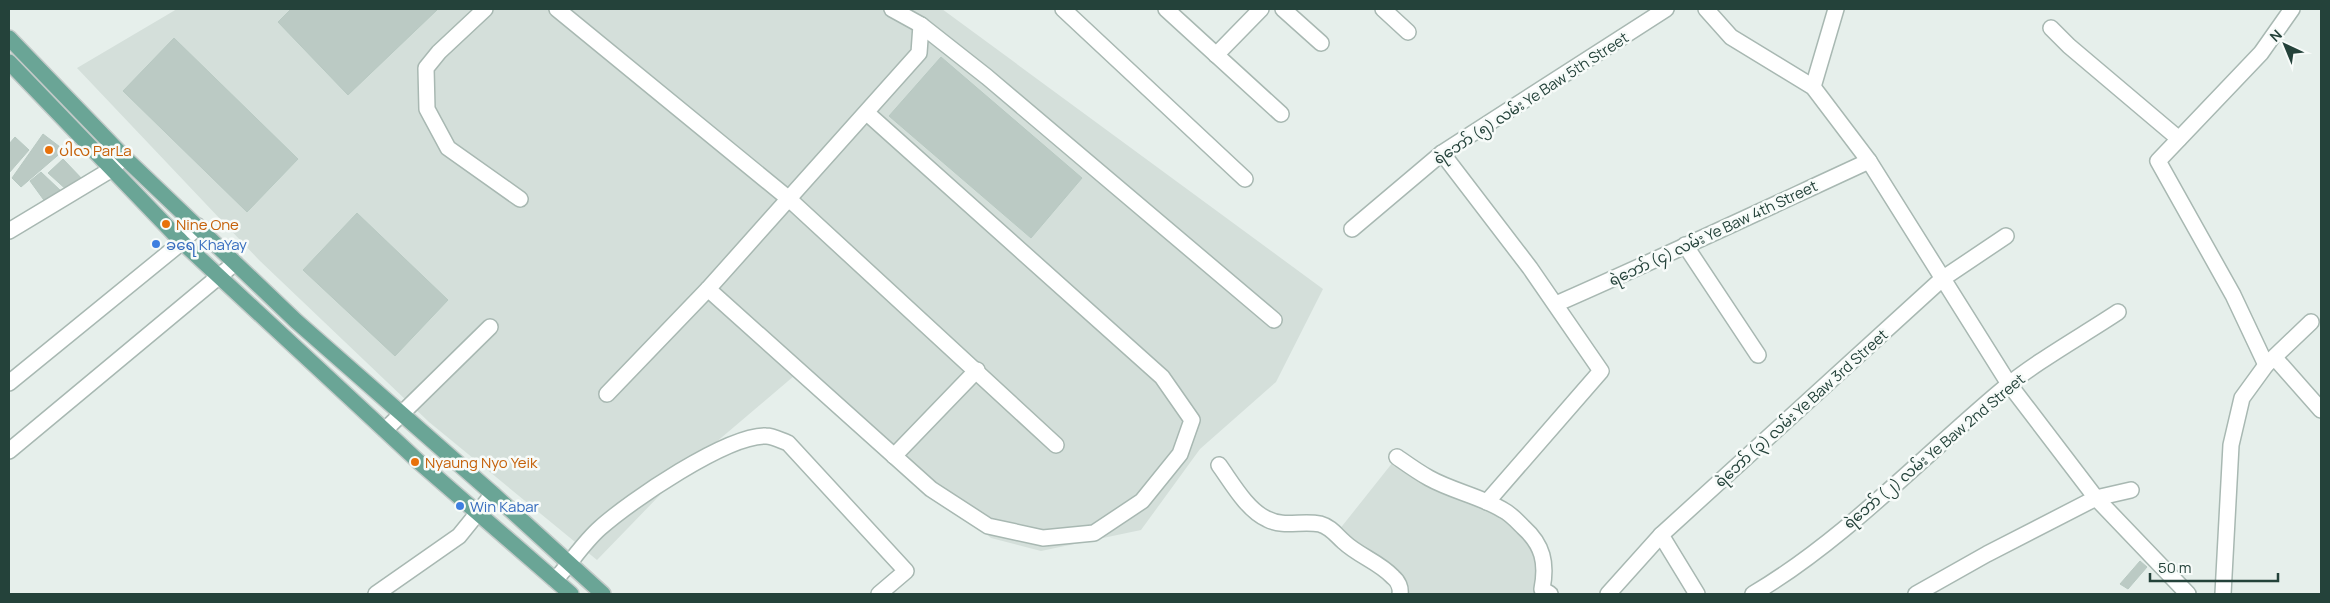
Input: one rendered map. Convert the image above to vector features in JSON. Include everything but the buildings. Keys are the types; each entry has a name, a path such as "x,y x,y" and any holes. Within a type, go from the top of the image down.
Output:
{"main road":[{"path":"9,38 124,157 198,226 234,263 400,415 493,494 602,594"},
{"path":"9,62 182,242 385,430 478,514 571,594"}],"street":[{"path":"485,9 426,68 427,109 448,148 520,199"},
{"path":"557,9 789,199 977,370 1056,445"},
{"path":"892,9 922,25 987,77 1274,320"},
{"path":"1063,9 1245,179"},
{"path":"1166,9 1281,114"},
{"path":"1216,55 1261,9"},
{"path":"1283,9 1321,43"},
{"path":"1383,9 1408,32"},
{"name":"ရဲဘော် (၅) လမ်း Ye Baw 5th Street","path":"1352,229 1442,153 1666,9"},
{"path":"1706,9 1731,37 1813,87 1869,161 2009,384 2096,498 2188,594"},
{"path":"1813,87 1836,9"},
{"path":"2292,9 2261,53 2158,161 2271,361 2321,410"},
{"path":"608,394 708,289 919,53 922,25"},
{"path":"2051,28 2069,46 2178,139"},
{"path":"708,289 931,489 988,526 1043,538 1094,533 1142,500 1180,454 1192,420 1162,377 867,113"},
{"path":"1442,153 1556,304 1601,371 1487,502"},
{"path":"9,232 112,169 124,157"},
{"name":"ရဲဘော် (၄) လမ်း Ye Baw 4th Street","path":"1556,304 1648,264 1685,245 1869,161"},
{"path":"9,383 182,242 198,226"},
{"name":"ရဲဘော် (၃) လမ်း Ye Baw 3rd Street","path":"1608,594 1661,535 1942,279 2006,236"},
{"path":"1685,245 1758,355"},
{"path":"9,451 220,277 234,263"},
{"name":"ရဲဘော် (၂) လမ်း Ye Baw 2nd Street","path":"1753,594 1783,576 1874,502 2009,384 2118,312"},
{"path":"2223,594 2231,445 2242,398 2271,361 2311,322"},
{"path":"385,430 490,327"},
{"path":"894,456 977,370"},
{"path":"555,580 599,529 649,491 703,458 742,441 767,436 788,443 906,571 879,594"},
{"path":"1396,457 1430,479 1505,510 1538,542 1542,552 1545,576 1542,589 1550,594"},
{"path":"1219,466 1252,508 1266,519 1279,524 1320,524 1333,530 1360,556 1382,567 1395,579 1400,594"},
{"path":"1916,594 1987,554 2096,498 2131,490"},
{"path":"376,594 459,536 493,494"},
{"path":"1661,535 1697,594"}],"shaded area":[{"path":"177,9 942,9 1323,289 1276,382 1200,449 1141,530 1041,551 991,538 801,370 688,466 597,560 429,422 259,260 77,68"},
{"path":"1397,457 1487,502 1538,542 1538,594 1394,594 1400,581 1339,530"}],"place":[{"name":"ပါလ ParLa","path":"49,150"},
{"name":"Nine One","path":"166,224"},
{"name":"ခရေ KhaYay","path":"156,244"},
{"name":"Nyaung Nyo Yeik","path":"415,462"},
{"name":"Win Kabar","path":"460,506"}]}
